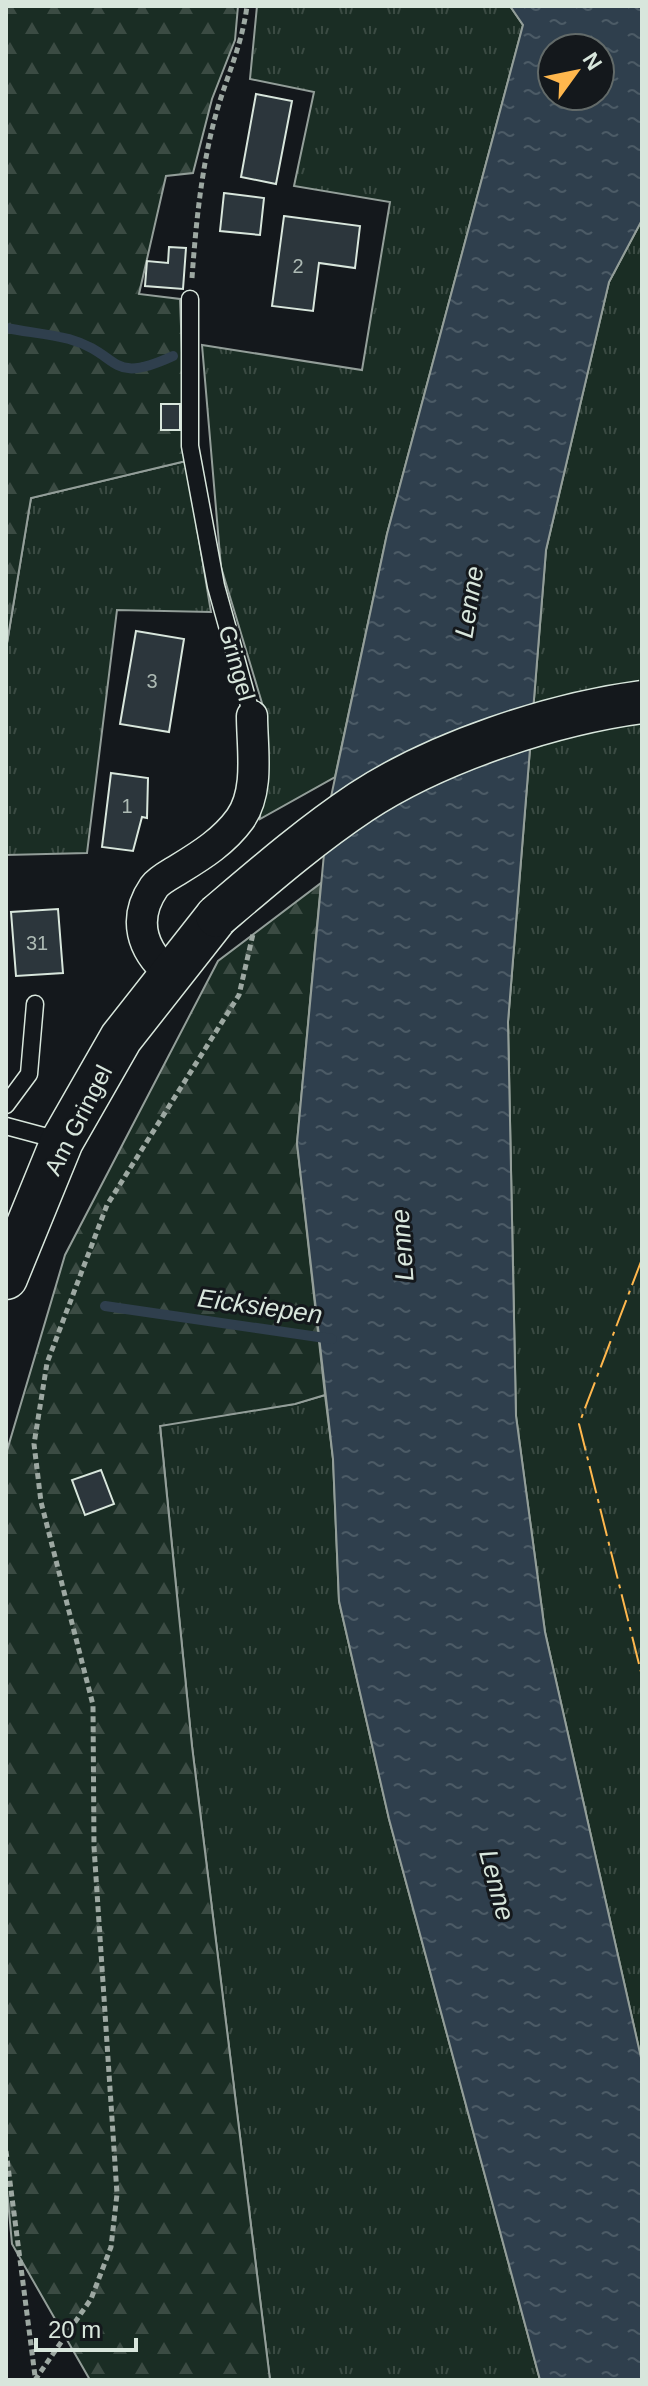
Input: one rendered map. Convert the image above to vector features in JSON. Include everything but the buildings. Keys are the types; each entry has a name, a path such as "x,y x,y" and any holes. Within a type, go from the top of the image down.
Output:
{"street":[{"name":"Am Gringel","path":"6,1278 62,1141 121,1038 169,973 236,920 295,850 363,801 460,750 607,707 642,702"},
{"name":"Gringel","path":"169,973 154,960 141,933 143,912 155,885 217,844 242,817 252,788 252,716"}],"lane":[{"name":"Gringel","path":"190,299 190,446 216,586 252,716"},
{"path":"6,1105 29,1074 35,1004"},
{"path":"6,1126 62,1141"}],"path":[{"path":"190,299 197,221 218,108 242,42 247,6"},
{"path":"35,2378 91,2299 111,2247 117,2194 94,1847 93,1705 41,1502 34,1444 47,1363 107,1205 239,995 236,920"},
{"path":"6,2151 35,2378"}],"green space":[{"path":"6,6 238,6 235,40 212,99 193,173 166,176 139,294 180,299 186,461 31,498 6,649"},
{"path":"257,6 510,6 523,25 387,534 335,777 260,819 265,713 221,567 202,345 362,370 390,202 294,186 314,92 250,79"},
{"path":"642,220 642,2062 545,1632 516,1416 508,1022 546,550 609,282"},
{"path":"186,461 211,612 117,610 87,853 6,855 6,649 31,498"},
{"path":"321,883 297,1143 325,1395 295,1404 160,1426 192,1746 270,2380 90,2380 12,2244 6,2179 6,1454 65,1255 218,961"},
{"path":"325,1395 333,1459 339,1601 389,1819 540,2380 270,2380 192,1746 160,1425 294,1404"}],"water":[{"name":"Lenne","path":"510,6 642,6 642,220 609,282 546,550 508,1022 516,1416 545,1632 642,2062 642,2380 540,2380 389,1819 339,1601 333,1459 297,1143 328,811 387,534 523,25"}],"waterway":[{"path":"6,328 69,339 126,368 137,368 173,356"},
{"name":"Eicksiepen","path":"105,1306 332,1339"}],"power":[{"path":"642,1259 579,1424 642,1676"}]}
